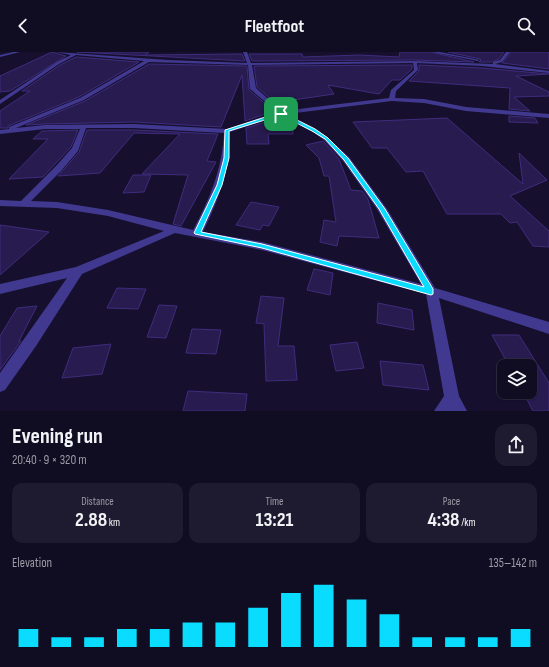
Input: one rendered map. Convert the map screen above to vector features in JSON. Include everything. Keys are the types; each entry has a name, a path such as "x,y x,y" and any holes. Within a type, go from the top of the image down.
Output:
{"street":[{"path":"0,56 18,52"},
{"path":"58,52 149,60 249,64 415,63 495,65 501,61 508,52"},
{"path":"245,52 251,68 252,89 281,114 320,134 346,159 382,209 431,292 451,407"},
{"path":"434,52 495,65 549,72"},
{"path":"0,102 52,66 76,54"},
{"path":"1,132 82,99 149,60"},
{"path":"392,99 393,91 416,70 415,63"},
{"path":"1,132 45,127 84,126 134,126 227,131 281,114 392,99 424,101 466,109 549,116"},
{"path":"24,203 59,168 75,148 84,126"},
{"path":"197,233 220,185 227,158 227,131"},
{"path":"0,203 57,205 108,213 174,230 262,246 431,292 549,328"},
{"path":"0,289 78,271 174,230"},
{"path":"0,385 78,271"}],"building":[{"path":"52,52 66,56 10,91 0,92 0,76"},
{"path":"77,52 149,52 145,55 242,54 245,61"},
{"path":"400,52 431,52 474,62 414,60 252,61 249,54 302,54 303,57 359,55 399,57"},
{"path":"448,52 504,52 499,59 492,62 479,62 481,60 480,59"},
{"path":"511,52 549,52 549,69 502,63"},
{"path":"76,57 139,62 79,97 8,126 8,128 0,128 0,111 30,91 22,91 60,65"},
{"path":"149,64 247,66 249,90 274,111 245,121 242,75 221,127 134,122 26,125 85,101"},
{"path":"412,65 412,69 400,80 392,80 379,94 328,85 334,94 293,100 293,108 282,109 257,87 254,66"},
{"path":"419,65 482,68 549,74 516,76 549,92 549,96 514,97 530,111 509,109 510,88 409,81 419,71"},
{"path":"509,116 535,118 538,123 509,122"},
{"path":"281,117 293,123 293,134 268,134 269,144 247,144 246,128"},
{"path":"447,118 523,184 519,153 547,180 510,196 549,231 549,247 533,246 517,222 510,223 501,214 447,214 423,171 406,172 387,148 372,148 353,122"},
{"path":"78,130 71,147 43,177 9,179 48,139 33,139 42,131"},
{"path":"87,130 134,130 218,134 207,161 216,162 181,226 173,224 188,175 142,174 180,134 134,133 100,173 58,176 79,152"},
{"path":"323,141 339,159 351,190 362,191 368,199 379,238 339,236 337,246 320,242 324,220 336,222 329,176 324,176 319,158 306,145"},
{"path":"133,175 151,175 144,192 123,193"},
{"path":"251,202 279,207 269,226 263,225 260,230 236,225"},
{"path":"0,225 49,232 0,275"},
{"path":"314,269 333,273 330,295 307,290"},
{"path":"117,288 146,289 138,309 107,308"},
{"path":"261,296 284,298 278,346 294,346 297,380 266,381 264,324 256,323"},
{"path":"378,303 412,310 414,330 377,323"},
{"path":"159,305 177,306 166,338 147,337"},
{"path":"37,306 19,341 21,341 0,370 0,336 17,308"},
{"path":"192,329 221,330 216,354 186,353"},
{"path":"492,335 519,335 534,359 505,359"},
{"path":"357,342 364,368 336,371 330,345"},
{"path":"111,344 102,374 62,378 73,348"},
{"path":"380,361 423,365 429,390 383,385"},
{"path":"537,364 549,383 549,411 533,411 527,399 537,399"},
{"path":"188,391 247,394 245,411 183,411"}],"route":[{"path":"281,114 314,130 326,138 346,159 382,209 431,292 262,246 197,233 208,213 220,185 227,158 227,131 281,114"}]}
